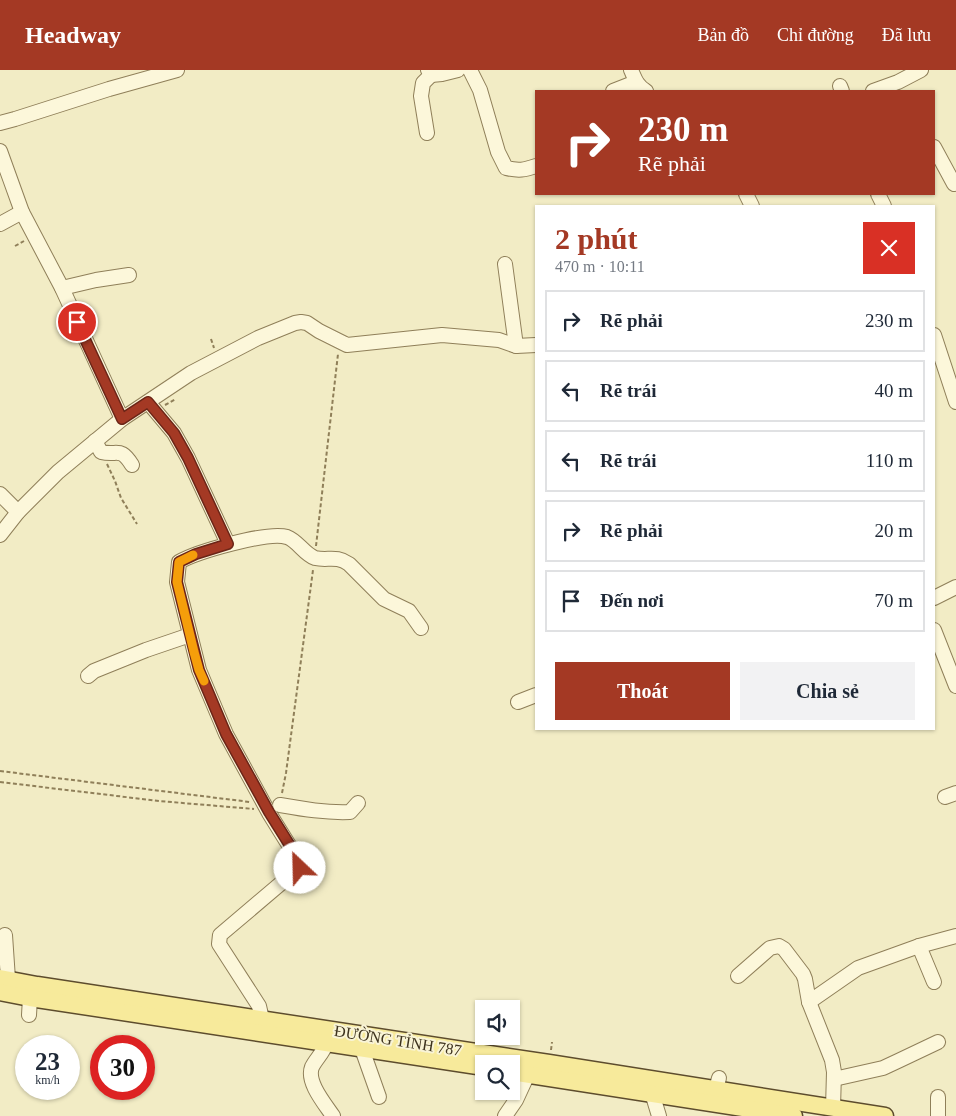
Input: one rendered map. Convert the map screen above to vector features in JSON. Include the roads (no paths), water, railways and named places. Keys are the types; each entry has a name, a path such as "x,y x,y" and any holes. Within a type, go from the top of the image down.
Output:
{"main road":[{"name":"ĐƯỜNG TỈNH 787","path":"3,983 37,985 262,1019 718,1083 833,1108 885,1116"},
{"name":"ĐƯỜNG TỈNH 787","path":"3,983 30,1006 155,1018 475,1066"},
{"path":"520,1073 794,1116"}],"street":[{"path":"0,122 177,70"},
{"path":"427,133 421,96 423,83 430,72 442,74 458,70"},
{"path":"470,70 480,90 498,152 506,168 523,170 535,166"},
{"path":"880,90 901,87 921,70"},
{"path":"616,90 638,81"},
{"path":"0,151 22,212 62,288 122,419"},
{"path":"936,155 954,184"},
{"path":"0,224 22,212"},
{"path":"505,264 516,346"},
{"path":"62,288 129,275"},
{"path":"0,535 18,512 58,472 98,447 122,419 257,332 301,322 347,345 442,335 499,340 516,346 535,345"},
{"path":"935,341 939,369 956,402"},
{"path":"148,402 174,433 188,458 228,544"},
{"path":"98,447 106,453 116,452 122,454 127,457 132,465"},
{"path":"0,494 18,512"},
{"path":"262,1019 259,1006 219,944 219,940 220,936 300,868 299,860 226,734 199,670 177,582 179,562 196,554 228,544 274,535 284,536 291,538 321,558 343,560 349,564 384,599 409,611 421,628"},
{"path":"935,598 956,587"},
{"path":"935,633 956,686"},
{"path":"88,676 94,671 146,650 190,635"},
{"path":"518,702 535,695"},
{"path":"269,807 340,813 350,812 358,803"},
{"path":"3,983 5,934"},
{"path":"809,1002 858,968 919,946 956,936"},
{"path":"738,976 770,948 779,946 784,949 803,974 809,1002 832,1060 834,1079 833,1108"},
{"path":"919,946 934,982"},
{"path":"135,1022 155,1018"},
{"path":"834,1079 883,1068 938,1042"},
{"path":"326,1044 312,1067 311,1074 313,1085 333,1116"},
{"path":"362,1049 379,1097"},
{"path":"505,1116 516,1100 528,1074"},
{"path":"652,1093 659,1116"},
{"path":"938,1097 938,1116"}]}
